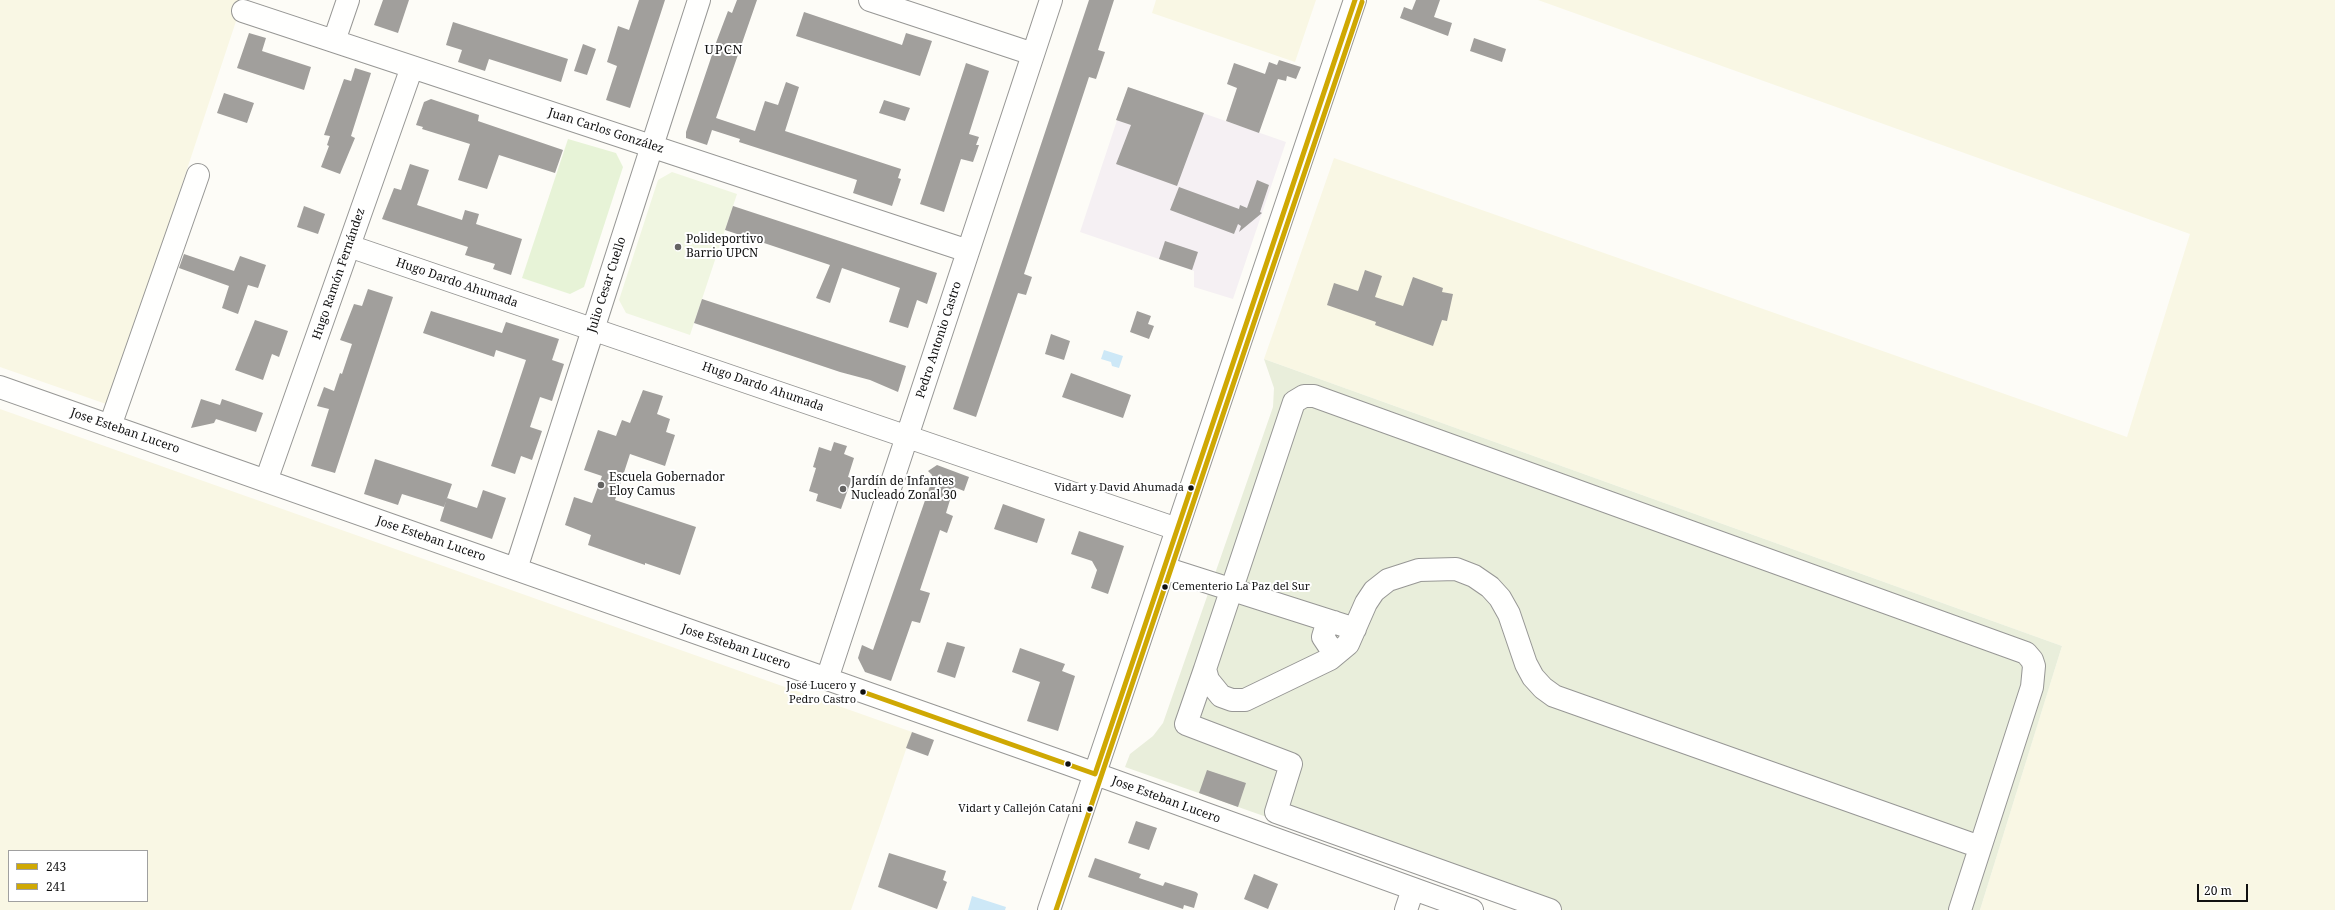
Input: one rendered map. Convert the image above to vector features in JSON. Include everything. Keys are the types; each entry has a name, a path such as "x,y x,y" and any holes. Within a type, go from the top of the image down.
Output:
{"street":[{"path":"334,41 348,0"},
{"name":"Julio Cesar Cuello","path":"516,569 699,0"},
{"path":"870,0 1033,54"},
{"name":"Pedro Antonio Castro","path":"827,679 1051,0"},
{"path":"1049,910 1355,0"},
{"name":"Juan Carlos González","path":"243,11 968,251"},
{"name":"Hugo Ramón Fernández","path":"266,481 412,67"},
{"path":"110,426 198,175"},
{"name":"Hugo Dardo Ahumada","path":"349,246 1177,529"},
{"name":"Jose Esteban Lucero","path":"0,387 1095,774 1472,910"},
{"path":"1550,910 1276,812 1291,764 1186,724 1294,402 1304,396 1314,396 2026,653 2032,660 2034,666 2032,687 1960,910"},
{"path":"1164,568 1355,629"},
{"path":"1205,669 1208,680 1221,696 1232,700 1246,700 1330,659 1341,650 1348,644 1366,603 1374,591 1388,580 1419,570 1436,568 1456,569 1474,576 1490,587 1500,598 1509,614 1526,664 1533,677 1543,688 1554,696 1980,847"},
{"path":"1334,622 1326,627 1323,637 1331,649 1341,650"},
{"path":"1406,910 1413,889"}],"shaded area":[{"path":"0,0 243,0 109,405 0,367"},
{"path":"1156,0 1316,0 1295,62 1152,13"},
{"path":"1538,0 2335,0 2335,910 1980,910 2062,646 1264,359 1334,158 2127,437 2190,234"},
{"path":"1128,87 1286,142 1233,299 1194,287 1194,271 1080,232"},
{"path":"0,409 912,732 851,910 0,910"}],"green space":[{"path":"568,139 616,153 623,167 584,287 570,294 522,278"},
{"name":"Polideportivo Barrio UPCN","path":"672,172 737,194 690,335 626,313 619,300 658,180"},
{"name":"Cementerio La Paz del Sur","path":"1264,359 2062,646 1980,910 1530,910 1125,767 1130,754 1153,736 1163,723 1273,407 1274,388"}],"water":[{"path":"1104,350 1123,356 1119,368 1112,366 1111,362 1101,359"},
{"path":"972,896 1006,907 1005,910 968,910"}],"building":[{"path":"383,0 409,0 398,33 374,25"},
{"path":"639,0 665,0 630,108 606,100 617,66 607,62 618,26 629,30"},
{"path":"737,0 757,0 716,118 755,131 765,101 778,105 786,82 799,87 785,131 901,169 898,178 901,179 892,206 853,193 857,180 739,142 740,139 712,130 707,145 686,138 686,132 717,40 728,11 732,13"},
{"path":"1089,0 1114,0 1098,50 1105,52 1096,79 1089,77 1024,274 1032,277 1026,295 1018,293 976,417 953,409"},
{"path":"1416,0 1440,0 1434,17 1452,23 1448,36 1400,18 1404,7 1412,10"},
{"path":"804,12 902,45 906,33 932,41 920,76 796,36"},
{"path":"453,22 568,59 561,82 489,59 485,71 458,62 462,50 446,45"},
{"path":"249,33 266,38 262,51 311,67 304,90 237,68"},
{"path":"1474,38 1506,49 1502,62 1470,51"},
{"path":"583,44 596,49 587,75 574,71"},
{"path":"1279,60 1301,67 1296,79 1287,76 1286,81 1278,79 1259,133 1226,121 1237,88 1227,84 1234,63 1265,74 1269,62 1277,65"},
{"path":"966,63 989,71 969,134 979,137 976,145 979,145 973,162 961,159 944,212 920,204"},
{"path":"355,68 371,73 351,136 355,138 340,174 321,167 329,146 327,145 330,136 324,135 344,79 351,81"},
{"path":"1128,87 1204,113 1177,186 1116,164 1131,125 1116,120"},
{"path":"224,93 254,103 247,123 217,113"},
{"path":"431,99 479,115 478,121 563,150 555,173 499,155 487,189 458,180 470,144 422,129 423,127 416,125 424,102"},
{"path":"884,100 910,108 905,121 879,113"},
{"path":"410,164 429,170 417,205 462,220 465,210 479,214 476,224 522,239 511,275 493,269 495,264 465,255 468,247 382,219 394,188 401,190"},
{"path":"1257,180 1269,185 1260,212 1262,213 1239,232 1241,226 1238,224 1234,234 1170,210 1179,187 1239,209 1240,205 1247,208"},
{"path":"304,206 325,214 318,234 297,227"},
{"path":"733,206 937,273 927,304 917,300 908,328 889,322 900,288 842,268 830,303 816,298 830,265 725,230"},
{"path":"1165,241 1198,252 1192,270 1159,259"},
{"path":"184,254 234,271 240,256 266,265 258,288 248,285 238,314 222,308 229,286 179,268"},
{"path":"1365,270 1382,276 1375,297 1403,306 1413,277 1443,288 1442,292 1453,294 1447,321 1442,320 1433,346 1375,325 1376,322 1327,305 1334,283 1358,291"},
{"path":"368,289 393,297 335,473 311,466 329,409 317,406 324,387 334,391 340,373 342,374 352,344 340,340 354,304 362,306"},
{"path":"702,299 906,366 898,392 870,380 840,372 694,323"},
{"path":"431,311 502,333 506,322 559,339 552,360 564,364 552,401 540,397 530,427 542,431 532,460 521,456 515,474 491,466 526,360 496,350 494,357 423,333"},
{"path":"1137,311 1151,316 1148,324 1154,326 1149,339 1130,332"},
{"path":"255,320 288,331 279,357 272,354 263,380 235,370"},
{"path":"1051,334 1070,341 1064,360 1045,354"},
{"path":"1071,373 1131,395 1123,418 1062,397"},
{"path":"643,390 663,396 657,414 670,419 666,432 675,435 665,466 630,454 615,500 696,527 680,575 645,563 645,565 588,545 591,535 565,525 574,497 592,503 602,476 584,470 598,430 616,436 622,420 630,423"},
{"path":"201,399 220,405 222,399 263,413 256,432 216,419 214,423 191,428"},
{"path":"834,442 847,446 844,454 854,458 848,477 852,478 841,509 816,501 818,494 809,491 816,468 813,467 819,447 831,451"},
{"path":"375,459 452,484 444,507 402,494 398,505 364,494"},
{"path":"937,465 969,477 964,491 954,487 946,513 953,516 947,533 940,530 920,590 930,593 920,623 912,621 891,681 865,672 858,658 862,645 873,650 930,486 932,475 928,471"},
{"path":"483,490 506,498 492,539 440,521 447,498 477,508"},
{"path":"1003,504 1045,519 1037,543 994,529"},
{"path":"1079,531 1124,546 1108,594 1091,588 1097,570 1092,561 1071,554"},
{"path":"947,642 965,647 955,678 937,672"},
{"path":"1020,648 1065,664 1062,671 1075,676 1058,731 1027,721 1040,682 1012,672"},
{"path":"912,732 934,740 928,756 906,748"},
{"path":"1207,770 1246,783 1238,807 1199,793"},
{"path":"1136,821 1157,828 1149,850 1128,843"},
{"path":"889,853 946,871 943,880 947,882 937,909 878,887"},
{"path":"1095,858 1141,874 1139,878 1163,886 1165,882 1196,892 1198,894 1194,908 1184,905 1183,909 1088,877"},
{"path":"1254,874 1278,884 1268,909 1244,899"}],"transit line":[{"name":"243","path":"863,692 1095,774 1355,0"},
{"name":"241","path":"1056,910 1362,2"}],"place":[{"name":"Polideportivo Barrio UPCN","path":"678,247"},
{"name":"Escuela Gobernador Eloy Camus","path":"601,485"},
{"name":"Vidart y David Ahumada","path":"1191,488"},
{"name":"Jardín de Infantes Nucleado Zonal 30","path":"843,489"},
{"name":"Cementerio La Paz del Sur","path":"1165,587"},
{"name":"José Lucero y Pedro Castro","path":"863,692"},
{"name":"Vidart y Callejón Catani","path":"1090,809"}],"district":[{"name":"UPCN","path":"724,50"}]}
